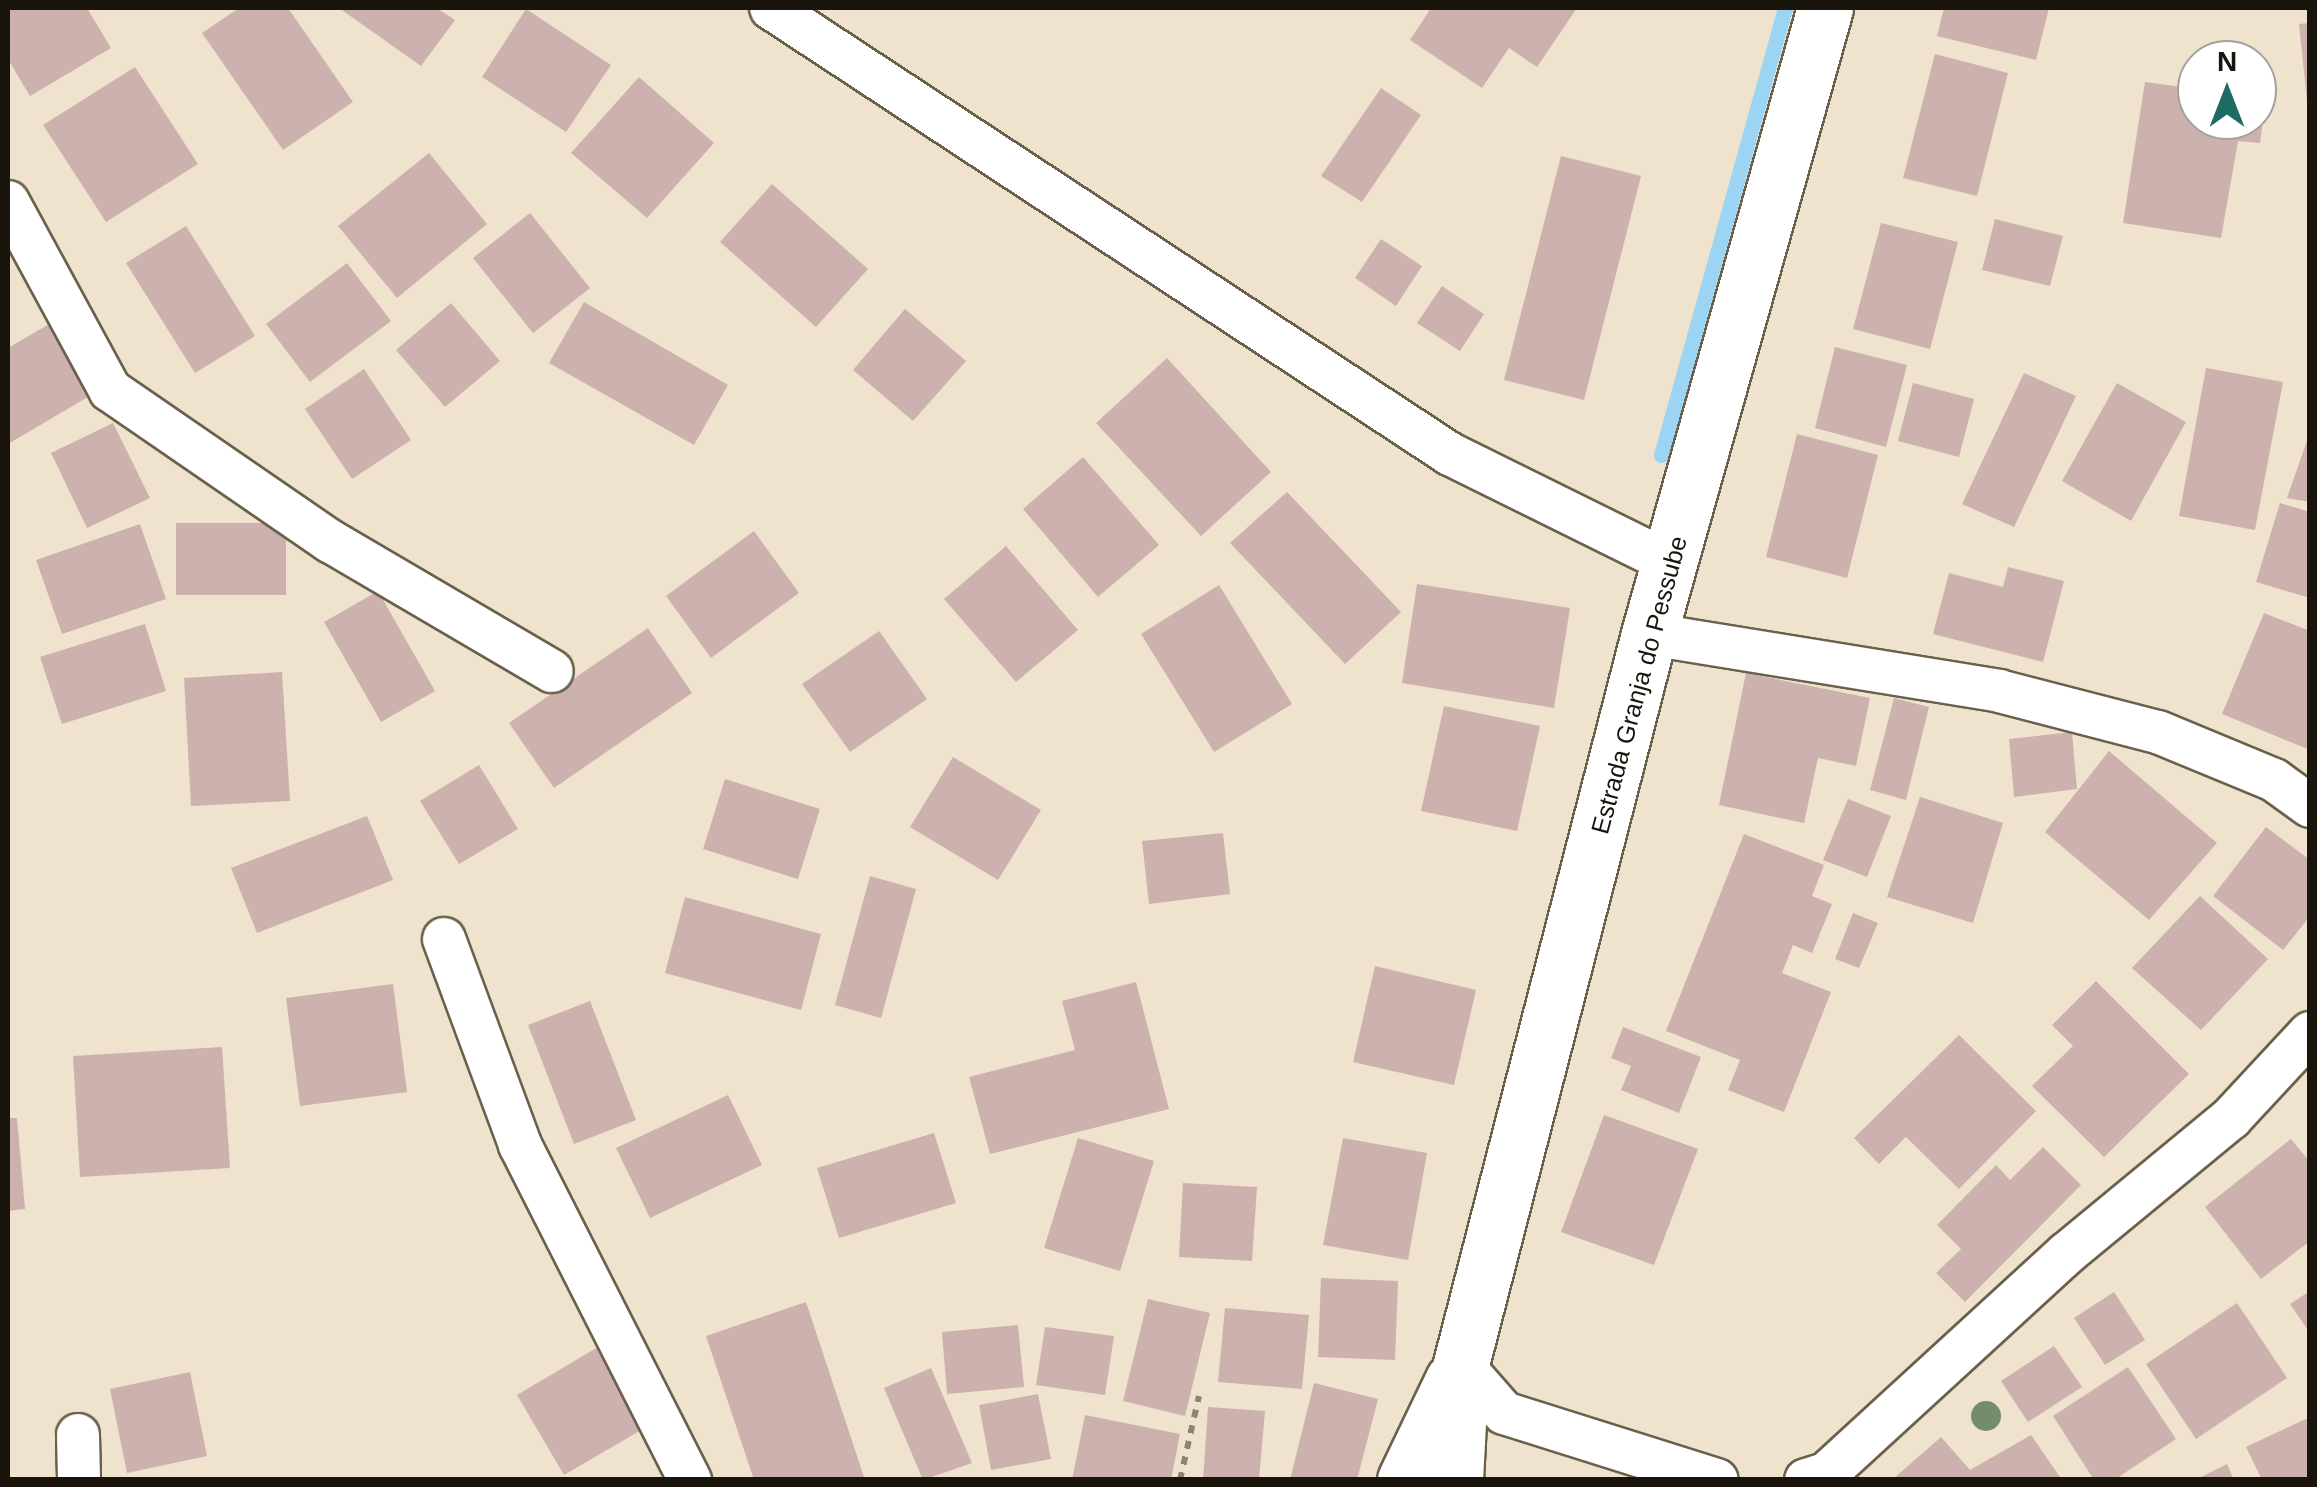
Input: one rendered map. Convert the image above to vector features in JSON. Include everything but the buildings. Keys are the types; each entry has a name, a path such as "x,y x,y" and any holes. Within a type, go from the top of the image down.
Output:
{"main road":[{"name":"Estrada Granja do Pessube","path":"1455,1480 1462,1364 1650,634 1673,564 1826,8"},
{"name":"Estrada Granja do Pessube","path":"1405,1480 1462,1364"}],"street":[{"path":"771,8 1450,454 1673,564"},
{"path":"8,202 110,390 330,541 552,671"},
{"path":"1650,634 1999,691 2158,732 2274,780 2310,806"},
{"path":"444,939 520,1145 690,1480"},
{"path":"1806,1480 1826,1474 2066,1254 2231,1118 2310,1034"},
{"path":"1462,1364 1504,1413 1717,1480"},
{"path":"78,1435 79,1480"}],"path":[{"path":"1180,1480 1199,1396"}],"waterway":[{"path":"1661,455 1785,8"}]}
